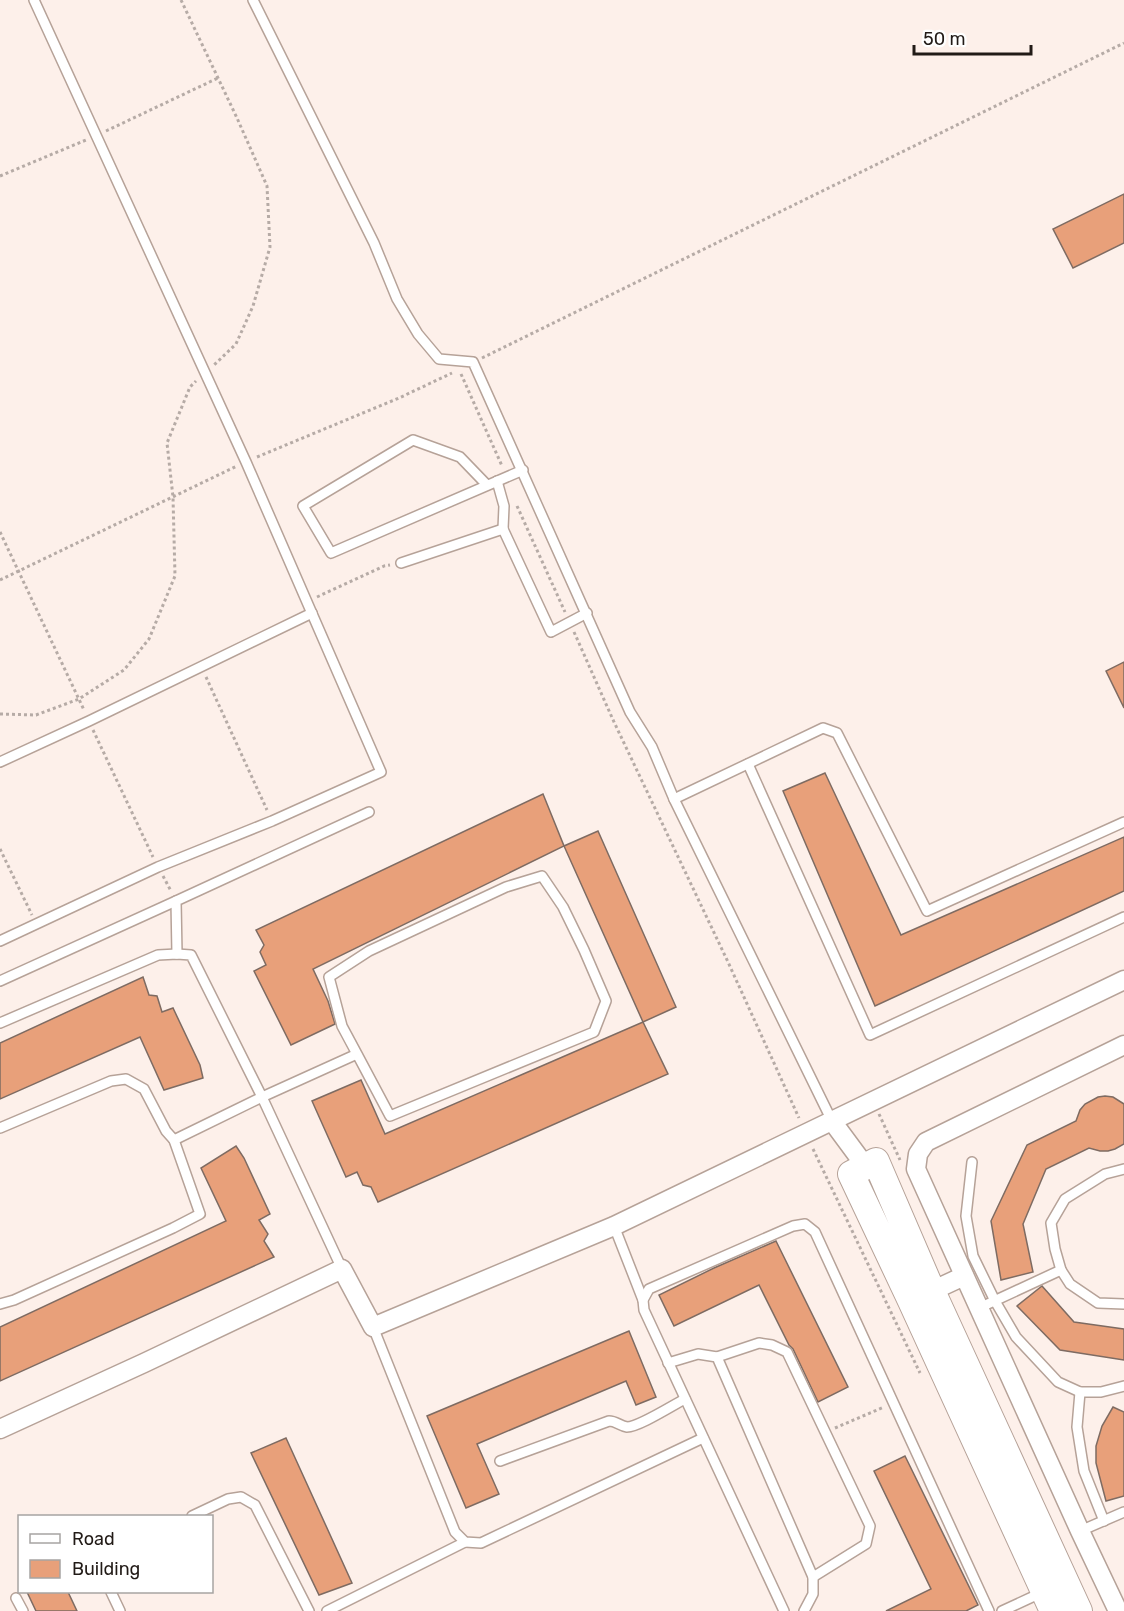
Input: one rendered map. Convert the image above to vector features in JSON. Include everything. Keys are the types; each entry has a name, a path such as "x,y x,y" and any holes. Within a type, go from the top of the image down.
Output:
{"street":[{"path":"0,1429 342,1269 373,1327 614,1226 1124,980"},
{"path":"1118,1611 1080,1531 987,1304 964,1276 916,1169 918,1154 926,1142 1124,1045"},
{"path":"832,1121 866,1167 851,1174 922,1296 1054,1595 1079,1611"},
{"path":"922,1296 964,1276"}],"lane":[{"path":"0,941 158,867 272,821 381,772 206,372 34,0"},
{"path":"253,0 374,243 397,299 418,334 439,359 473,362 518,472 587,614 630,712 652,747 674,799 832,1121"},
{"path":"487,485 460,457 413,440 303,506 330,553 518,472"},
{"path":"497,481 504,506 503,529 551,632 587,614"},
{"path":"400,563 503,529"},
{"path":"0,762 312,613"},
{"path":"674,799 823,728 837,733 927,911 1124,822"},
{"path":"748,764 870,1035 1124,917"},
{"path":"0,981 369,812"},
{"path":"542,876 563,907 606,1001 594,1032 390,1116 357,1054 342,1026 329,976 369,951 506,887 542,876"},
{"path":"176,901 177,954"},
{"path":"0,1023 158,955 191,955 262,1097 342,1269"},
{"path":"174,1140 357,1054"},
{"path":"0,1128 111,1081 126,1079 144,1089 166,1131 174,1140 200,1214 163,1233 14,1300 0,1304"},
{"path":"972,1162 966,1216 973,1256 987,1304 1058,1382 1080,1392 1101,1392 1124,1386"},
{"path":"1124,1168 1105,1174 1065,1199 1051,1223 1061,1270 1070,1284 1098,1303 1124,1304"},
{"path":"643,1300 649,1289 794,1226 805,1224 815,1232 989,1611"},
{"path":"614,1226 643,1300 644,1310 784,1611"},
{"path":"987,1304 1061,1270"},
{"path":"373,1327 455,1532 465,1542"},
{"path":"668,1363 698,1354 717,1357 759,1343 772,1345 787,1352 870,1526 867,1544 813,1577"},
{"path":"717,1357 813,1577 813,1594 804,1611"},
{"path":"1080,1392 1077,1426 1084,1471 1104,1521"},
{"path":"500,1461 609,1421 624,1426 635,1425 685,1399"},
{"path":"327,1611 465,1542 481,1543 703,1438"},
{"path":"194,1515 228,1499 241,1497 255,1505 309,1611"},
{"path":"1080,1531 1124,1512"},
{"path":"111,1593 120,1611"},
{"path":"1002,1611 1054,1595"},
{"path":"16,1598 23,1611"}],"path":[{"path":"0,714 36,715 79,699 124,670 149,639 175,576 173,497 167,443 190,387 236,344 253,306 270,247 267,186 181,0"},
{"path":"473,362 1124,43"},
{"path":"0,176 97,135 218,78"},
{"path":"0,580 246,462 399,398 459,369 502,468 510,468 518,472"},
{"path":"517,506 614,722 920,1374"},
{"path":"307,602 384,566 400,563"},
{"path":"201,667 272,821"},
{"path":"0,849 37,924"},
{"path":"825,1432 894,1403"}],"building":[{"path":"1124,194 1124,243 1073,268 1053,229"},
{"path":"1124,662 1124,708 1106,671"},
{"path":"825,773 901,935 1124,837 1124,891 875,1006 783,791"},
{"path":"543,794 564,846 313,969 328,1001 335,1024 291,1045 254,971 266,965 260,952 264,945 256,930"},
{"path":"598,831 676,1007 643,1022 564,846"},
{"path":"143,977 149,995 157,996 162,1012 173,1008 200,1065 203,1078 164,1090 140,1037 0,1099 0,1043"},
{"path":"643,1022 668,1074 378,1202 371,1187 363,1185 357,1172 346,1177 312,1101 361,1080 385,1134"},
{"path":"1105,1096 1113,1097 1124,1104 1124,1144 1108,1151 1089,1148 1046,1169 1023,1224 1033,1272 1001,1280 991,1221 1027,1145 1076,1121 1085,1104"},
{"path":"236,1146 270,1214 259,1220 268,1234 264,1241 274,1257 0,1381 0,1327 226,1221 201,1168"},
{"path":"776,1241 848,1387 818,1402 759,1285 674,1326 659,1295"},
{"path":"1042,1286 1074,1322 1124,1329 1124,1360 1060,1350 1017,1306"},
{"path":"629,1331 656,1397 636,1405 626,1381 477,1444 499,1494 466,1508 427,1416"},
{"path":"1113,1407 1124,1412 1124,1496 1106,1501 1096,1463 1096,1446 1102,1426"},
{"path":"286,1438 352,1583 319,1595 251,1453"},
{"path":"905,1456 978,1605 966,1611 886,1611 931,1589 874,1471"},
{"path":"27,1593 68,1593 77,1611 36,1611"}]}
